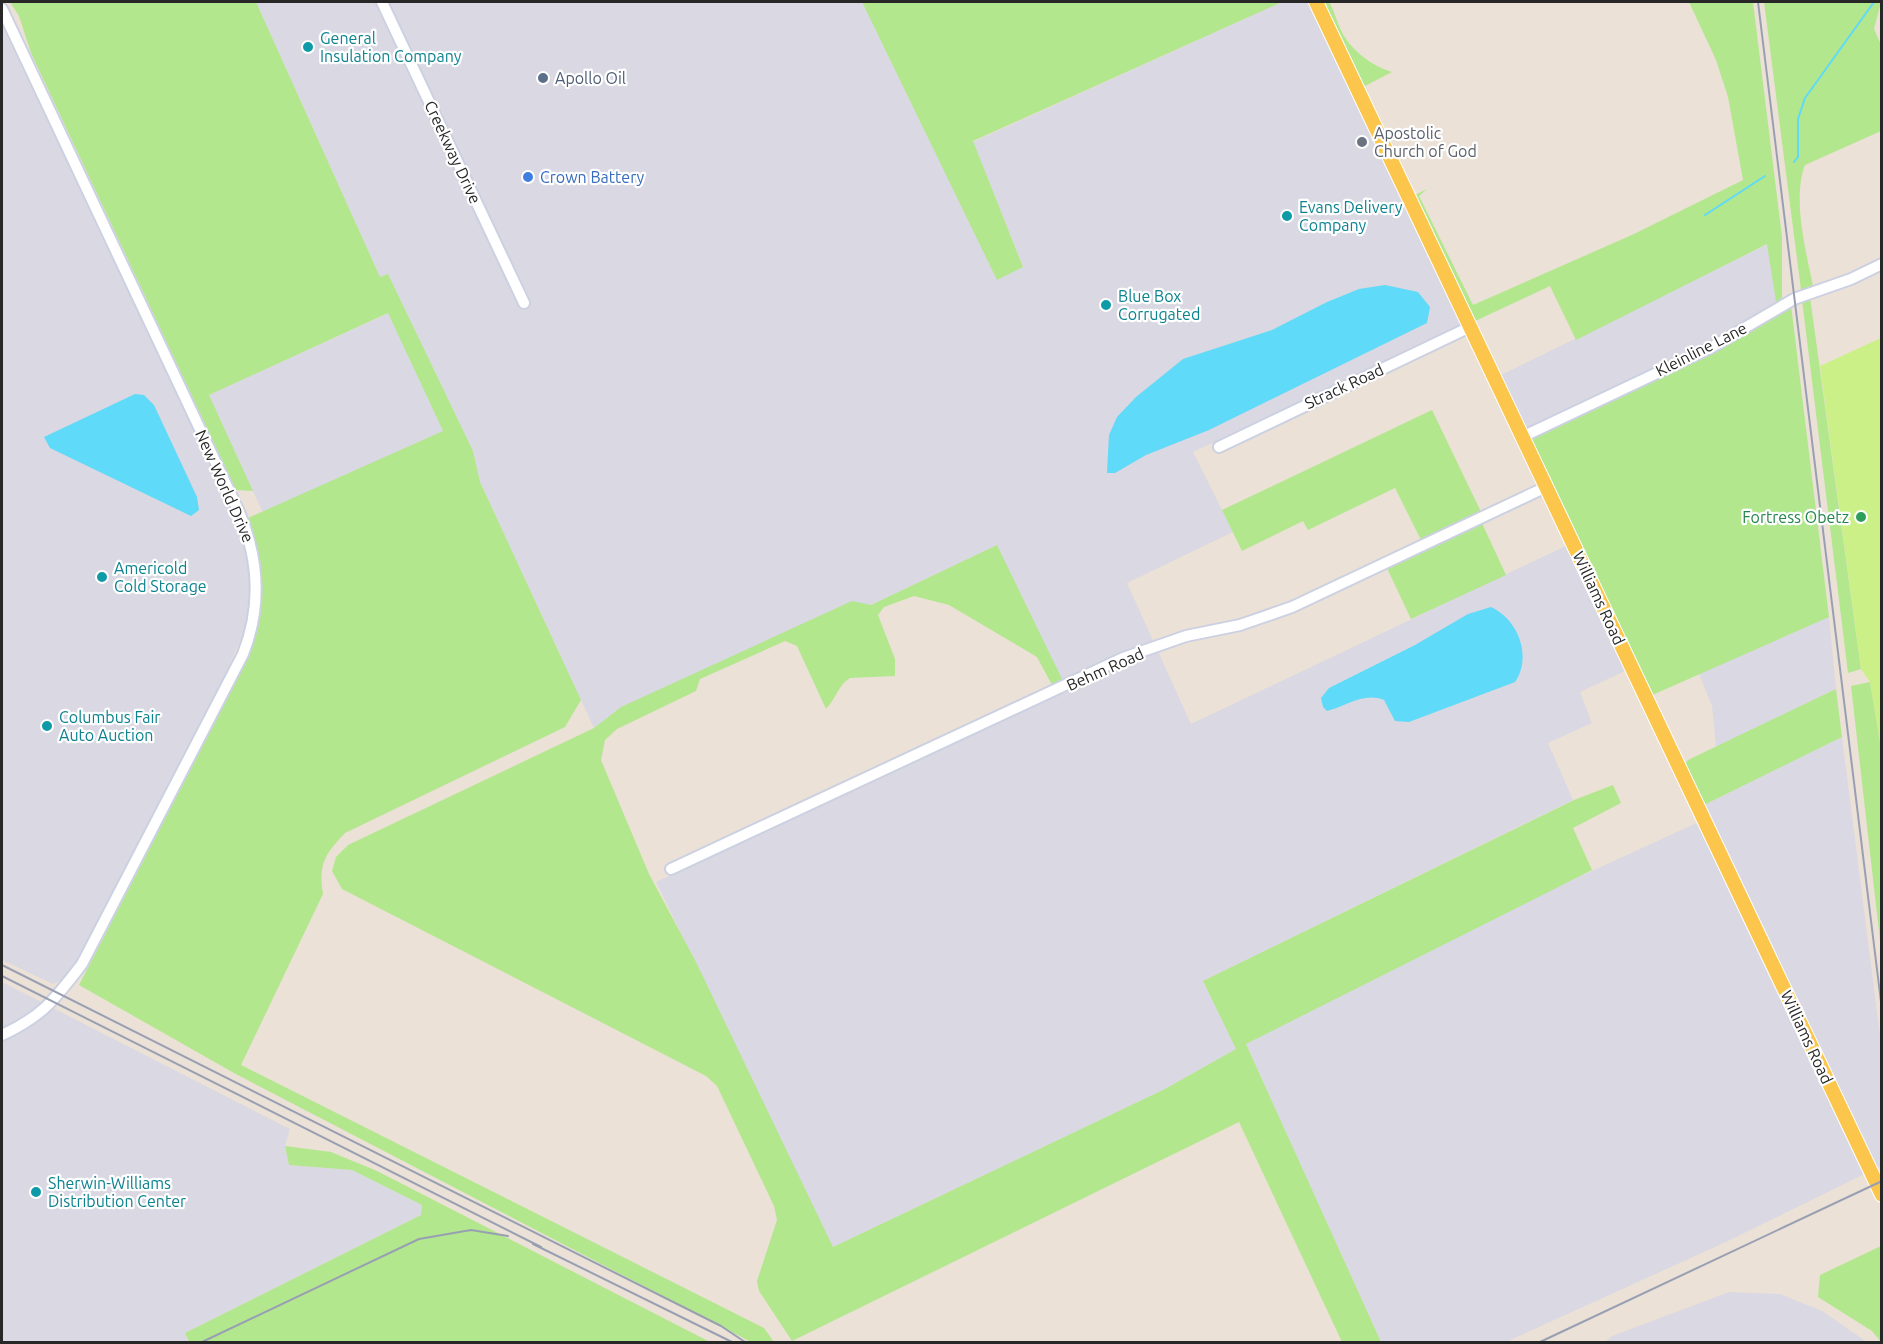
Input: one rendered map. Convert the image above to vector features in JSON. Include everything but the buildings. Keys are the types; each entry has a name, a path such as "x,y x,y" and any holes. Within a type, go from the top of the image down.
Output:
{"main road":[{"name":"Williams Road","path":"1316,2 1881,1195"}],"street":[{"name":"Creekway Drive","path":"382,2 524,303"},
{"name":"New World Drive","path":"2,9 239,512 252,548 257,590 251,635 243,654 82,964 53,1002 36,1017 2,1035"},
{"name":"Kleinline Lane","path":"1522,437 1712,346 1794,299 1851,279 1881,264"},
{"name":"Strack Road","path":"1219,447 1470,327"},
{"name":"Behm Road","path":"670,869 1123,658 1186,636 1240,625 1292,607 1546,487"}],"shaded area":[{"path":"256,2 862,2 997,279 1023,266 973,142 1282,2 1319,2 1473,322 1193,452 1233,532 1127,583 1191,724 1576,541 1636,666 1580,692 1592,723 1548,743 1573,800 1203,981 1236,1049 1165,1089 833,1247 656,882 1057,694 997,545 871,605 621,707 594,728 480,482 473,451 388,274 380,277"},
{"path":"2,26 222,488 239,526 250,562 251,590 246,627 215,698 79,956 66,978 53,984 2,960"},
{"path":"1768,244 1776,302 1780,311 1725,346 1535,435 1531,441 1497,377"},
{"path":"389,313 443,431 263,513 209,395"},
{"path":"1829,617 1836,689 1716,747 1712,706 1699,674"},
{"path":"1842,737 1881,1044 1881,1166 1728,1241 1506,1342 1381,1342 1246,1044 1524,902 1699,822 1702,806"},
{"path":"2,982 290,1129 285,1146 289,1165 352,1170 422,1205 421,1215 185,1333 188,1342 2,1342"},
{"path":"1729,1292 1780,1294 1822,1311 1867,1342 1605,1342 1612,1336"}],"green space":[{"path":"10,2 256,2 380,277 388,274 473,451 480,482 581,700 565,727 345,833 332,847 325,860 322,867 323,894 241,1065 764,1328 774,1342 751,1342 234,1073 79,985 247,660 257,622 261,589 258,556 248,518 443,431 388,313 209,395 253,491 236,490 31,53 19,16"},
{"path":"862,2 1282,2 973,141 1023,267 997,280"},
{"path":"1319,2 1329,2 1344,36 1355,49 1368,61 1392,72 1361,88"},
{"path":"1689,2 1753,2 1782,237 1782,300 1776,302 1767,244 1576,340 1550,286 1473,322 1413,196 1427,189 1419,196 1473,305 1634,234 1743,180 1728,97 1716,60"},
{"path":"1764,2 1881,2 1874,29 1881,45 1881,131 1805,165 1800,193 1801,225 1813,286 1801,290"},
{"path":"1810,297 1861,669 1848,673 1802,300"},
{"path":"1791,305 1829,617 1650,696 1531,441 1535,435 1725,346"},
{"name":"Fortress Obetz","path":"1881,338 1881,748 1870,682 1861,669 1820,366"},
{"path":"1432,410 1482,514 1422,542 1395,488 1308,530 1303,521 1242,551 1222,510"},
{"path":"1481,521 1506,575 1411,619 1386,566"},
{"path":"997,545 1063,681 1052,685 1037,657 949,605 914,596 884,607 878,615 895,659 895,676 850,678 843,684 826,709 797,646 785,641 700,679 696,691 617,729 605,740 601,760 649,874 696,962 833,1247 1165,1089 1236,1049 1203,981 1574,800 1613,785 1621,803 1573,828 1592,870 1246,1044 1381,1342 1342,1342 1239,1122 792,1341 759,1291 757,1281 777,1220 774,1206 717,1086 706,1076 342,889 332,871 336,857 348,845 594,728 621,707 852,601 871,605"},
{"path":"1870,682 1881,748 1881,949 1851,686"},
{"path":"1836,689 1842,737 1702,806 1685,764 1688,760"},
{"path":"285,1146 331,1152 377,1171 710,1342 189,1342 185,1333 421,1215 422,1205 352,1170 289,1165"},
{"path":"1881,1246 1881,1342 1872,1331 1818,1297 1820,1275"}],"water":[{"path":"1385,285 1418,292 1430,307 1427,323 1209,430 1146,455 1115,473 1107,473 1109,435 1117,417 1136,397 1183,359 1272,330 1327,302 1359,289"},
{"path":"135,394 144,395 154,405 197,497 199,510 191,516 50,448 44,437"},
{"path":"1491,607 1509,621 1520,640 1522,662 1515,682 1409,722 1395,721 1384,700 1376,698 1362,699 1327,711 1323,707 1321,698 1329,688 1415,645 1468,614"}],"waterway":[{"path":"1794,162 1798,157 1798,119 1805,98 1874,2"},
{"path":"1705,215 1765,176"}],"railway":[{"path":"1758,2 1882,1010"},
{"path":"2,965 721,1326 745,1342"},
{"path":"2,976 541,1247"},
{"path":"1540,1342 1882,1181"},
{"path":"202,1342 419,1239 471,1230 508,1236"},
{"path":"533,1244 732,1342"}],"place":[{"name":"General Insulation Company","path":"308,47"},
{"name":"Apollo Oil","path":"543,78"},
{"name":"Apostolic Church of God","path":"1362,142"},
{"name":"Crown Battery","path":"528,177"},
{"name":"Evans Delivery Company","path":"1287,216"},
{"name":"Blue Box Corrugated","path":"1106,305"},
{"name":"Fortress Obetz","path":"1861,517"},
{"name":"Americold Cold Storage","path":"102,577"},
{"name":"Columbus Fair Auto Auction","path":"47,726"},
{"name":"Sherwin-Williams Distribution Center","path":"36,1192"}]}
